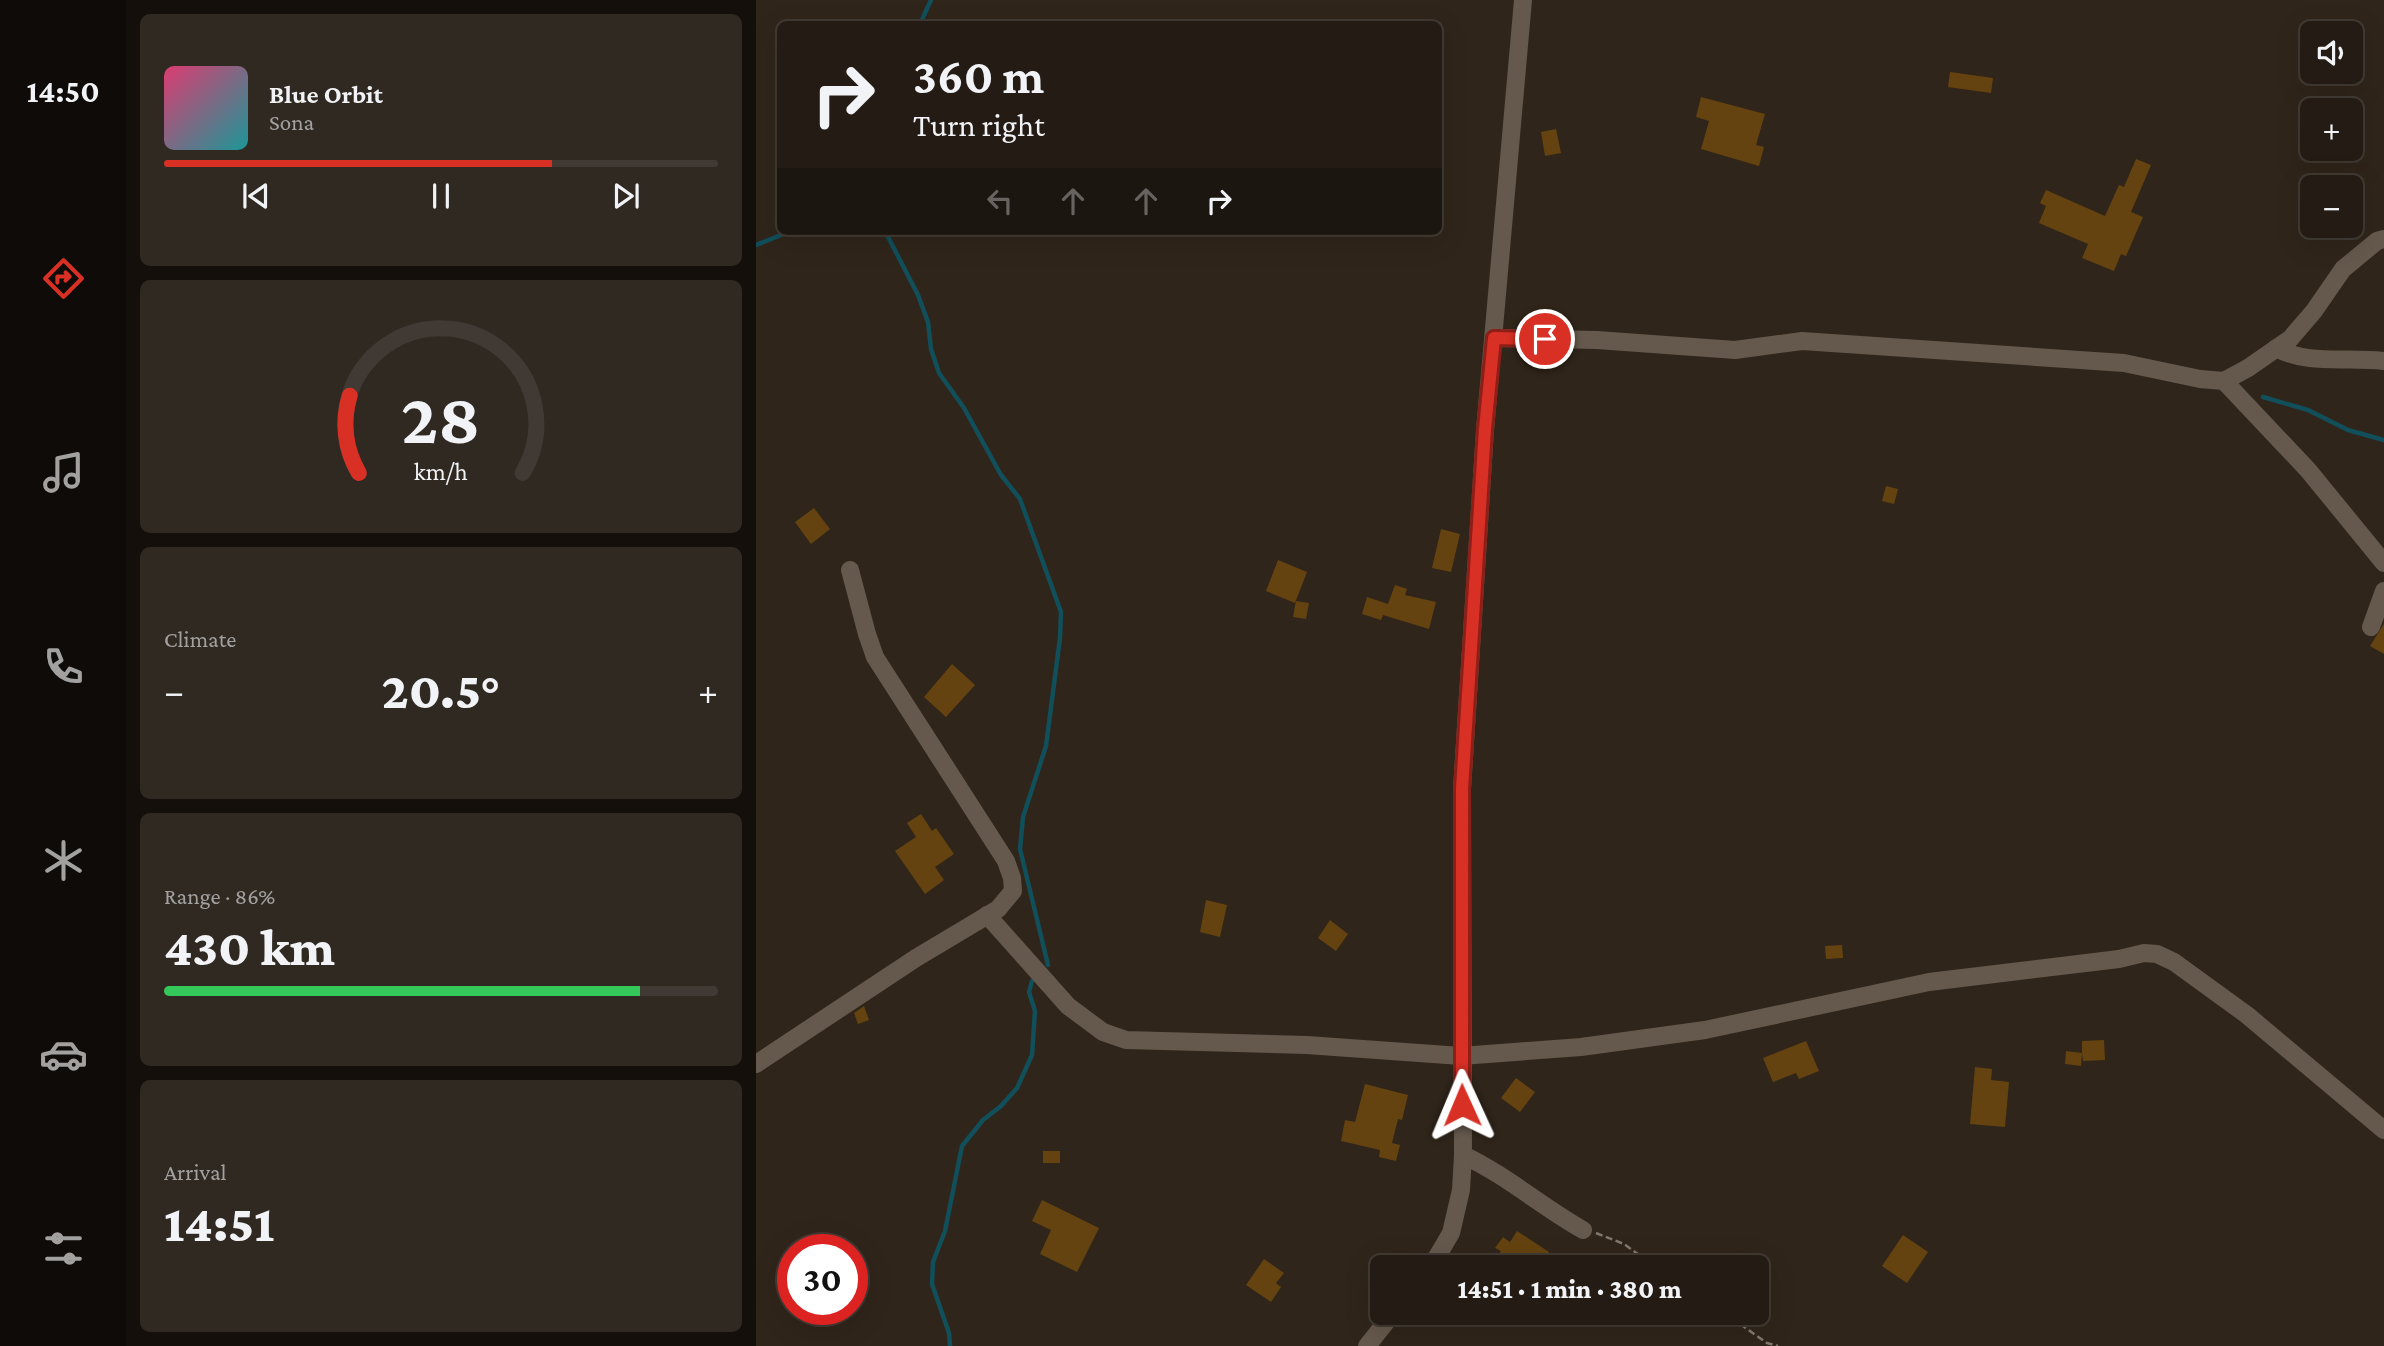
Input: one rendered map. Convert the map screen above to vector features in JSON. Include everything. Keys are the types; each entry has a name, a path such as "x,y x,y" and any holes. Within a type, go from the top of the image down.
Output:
{"street":[{"path":"1438,1255 1451,1233 1461,1190 1462,789 1485,429 1523,0"},
{"path":"1494,338 1597,340 1735,350 1802,341 2124,363 2200,379 2224,381 2286,348 2343,269 2377,241 2384,239"},
{"path":"2286,348 2309,359 2384,361"},
{"path":"2224,381 2308,470 2384,563"},
{"path":"756,1065 916,958 998,909 1013,891 1006,861 875,657 850,570"},
{"path":"2371,627 2384,591"},
{"path":"987,915 1068,1006 1103,1032 1126,1040 1307,1045 1461,1056 1581,1047 1705,1030 1928,982 2119,959 2144,953 2157,954 2174,962 2247,1015 2384,1130"},
{"path":"1463,1155 1492,1168 1557,1215 1583,1230"},
{"path":"1367,1346 1384,1325"}],"path":[{"path":"1583,1230 1605,1235 1639,1255"},
{"path":"1741,1325 1767,1343 1778,1346"}],"building":[{"path":"1950,72 1993,78 1991,93 1948,87"},
{"path":"1701,97 1765,114 1756,145 1764,147 1759,166 1701,149 1709,121 1696,117"},
{"path":"1556,129 1561,153 1545,156 1541,132"},
{"path":"2136,159 2151,165 2131,212 2143,217 2126,256 2121,254 2114,271 2082,258 2088,244 2039,223 2046,206 2040,203 2046,190 2105,216 2119,185 2124,187"},
{"path":"1886,486 1898,489 1894,504 1882,501"},
{"path":"814,508 830,529 811,544 795,522"},
{"path":"1441,529 1460,534 1451,572 1432,568"},
{"path":"1278,560 1307,572 1295,603 1266,591"},
{"path":"1395,585 1407,589 1405,595 1436,602 1429,629 1383,615 1381,620 1362,614 1367,597 1388,604"},
{"path":"1296,601 1309,603 1306,619 1293,617"},
{"path":"2384,624 2384,654 2370,646"},
{"path":"952,664 975,685 946,717 924,697"},
{"path":"921,814 932,831 936,828 954,854 935,867 944,880 925,894 895,851 916,837 907,823"},
{"path":"1206,900 1227,905 1220,937 1200,932"},
{"path":"1330,920 1348,934 1336,951 1318,938"},
{"path":"1842,945 1843,958 1826,959 1825,946"},
{"path":"864,1006 869,1020 858,1024 854,1013"},
{"path":"2104,1040 2105,1060 2083,1061 2082,1041"},
{"path":"1806,1041 1819,1071 1799,1079 1796,1073 1773,1082 1763,1058"},
{"path":"2066,1051 2082,1053 2081,1066 2065,1064"},
{"path":"1975,1067 1992,1069 1991,1080 2009,1082 2005,1127 1970,1124"},
{"path":"1516,1078 1535,1092 1520,1112 1501,1098"},
{"path":"1365,1084 1408,1095 1402,1120 1398,1119 1392,1143 1400,1145 1396,1161 1379,1157 1380,1150 1341,1141 1345,1120 1355,1122"},
{"path":"1043,1151 1060,1151 1060,1163 1043,1163"},
{"path":"1042,1200 1099,1228 1077,1272 1040,1254 1051,1230 1032,1221"},
{"path":"1517,1231 1549,1252 1547,1255 1498,1255 1501,1251 1495,1248 1503,1237 1510,1242"},
{"path":"1903,1235 1928,1252 1907,1283 1882,1266"},
{"path":"1264,1259 1284,1273 1276,1283 1281,1287 1271,1302 1246,1285"}],"waterway":[{"path":"921,21 931,0"},
{"path":"756,245 781,235"},
{"path":"887,235 918,295 928,322 931,349 939,373 964,408 1001,475 1020,499 1061,612 1046,746 1023,817 1020,849 1048,965"},
{"path":"2263,397 2308,410 2348,430 2384,440"},
{"path":"950,1346 949,1333 932,1284 933,1262 945,1231 962,1146 983,1120 1001,1106 1017,1088 1032,1055 1035,1011 1029,992 1032,981"}],"route":[{"path":"1462,1105 1462,789 1485,429 1494,338 1545,339"}]}
